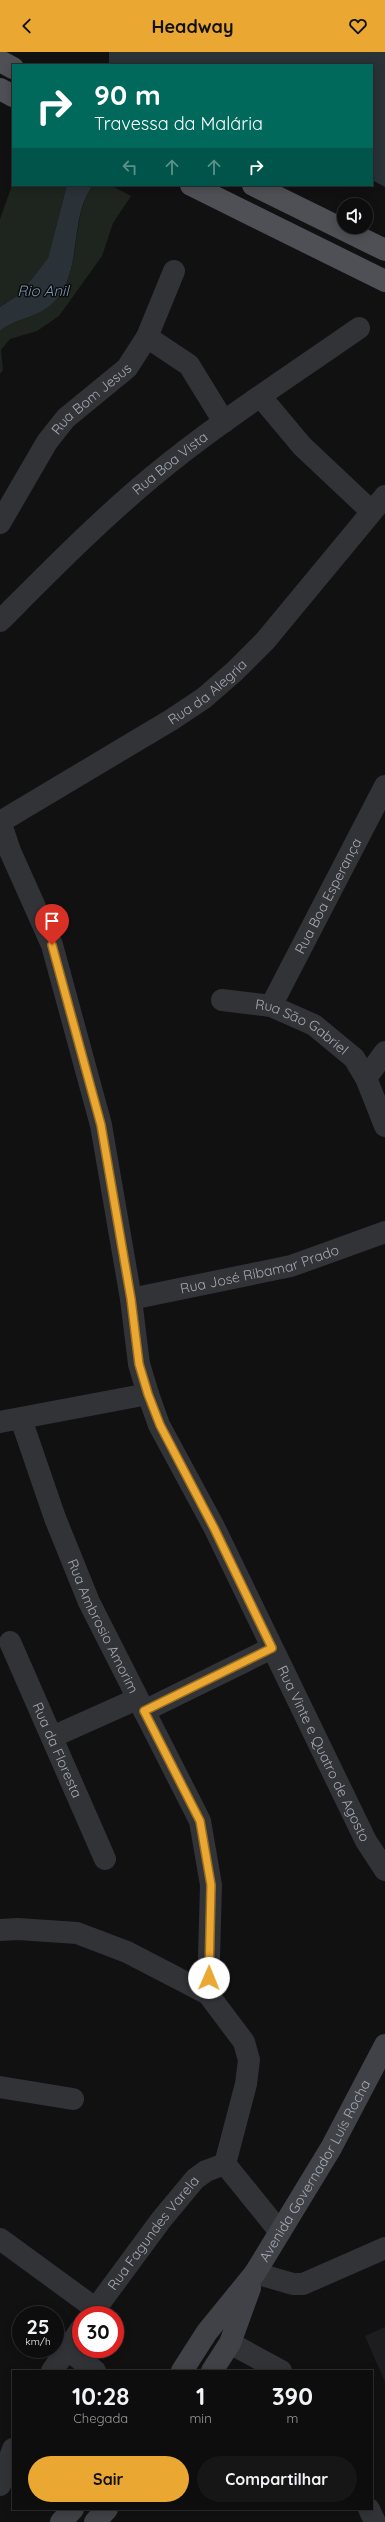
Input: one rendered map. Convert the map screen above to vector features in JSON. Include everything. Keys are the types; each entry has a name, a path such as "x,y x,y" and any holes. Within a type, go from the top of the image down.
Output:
{"main road":[{"path":"0,61 12,67"},
{"path":"0,89 12,95"},
{"path":"193,186 385,281"},
{"path":"255,186 385,250"},
{"name":"Avenida Governador Luís Rocha","path":"183,2370 207,2332 255,2273 331,2148 385,2045"},
{"name":"Avenida Governador Luís Rocha","path":"213,2370 230,2343 255,2273"},
{"path":"61,2522 72,2510"},
{"path":"95,2522 106,2510"}],"street":[{"name":"Rua Bom Jesus","path":"0,523 47,442 66,418 127,368 147,337 174,271"},
{"name":"Rua Boa Vista","path":"0,621 81,541 151,478 224,422 359,328"},
{"path":"147,337 189,365 224,422"},
{"name":"Rua da Alegria","path":"0,821 171,720 209,694 265,641 378,504 302,446 261,397"},
{"name":"Rua Boa Esperança","path":"271,1006 385,786"},
{"name":"Rua Vinte e Quatro de Agosto","path":"0,821 5,852 52,945 101,1125 131,1299 139,1364 148,1394 160,1425 214,1528 366,1841 385,1870"},
{"name":"Rua São Gabriel","path":"222,1000 271,1006 314,1025 354,1058 366,1078 385,1126"},
{"path":"366,1078 385,1052"},
{"name":"Rua José Ribamar Prado","path":"131,1299 290,1266 385,1232"},
{"path":"10,1421 148,1394"},
{"name":"Rua Ambrosio Amorim","path":"10,1421 56,1518 89,1602 200,1821 211,1885 208,1994"},
{"name":"Rua da Floresta","path":"10,1642 105,1859"},
{"path":"52,1737 141,1705 272,1648"},
{"path":"0,1930 18,1929 77,1933 127,1952 208,1994 244,2042 249,2060 246,2084 225,2164 280,2232"},
{"path":"0,2087 73,2099"},
{"name":"Rua Fagundes Varela","path":"97,2306 161,2220 196,2180 206,2171 225,2164"},
{"path":"0,2239 85,2306"},
{"path":"255,2273 292,2284 304,2284 385,2248"},
{"path":"53,2370 72,2342"},
{"path":"230,2343 279,2370"},
{"path":"67,2349 94,2370"},
{"path":"0,2485 12,2452"},
{"path":"369,2510 375,2522"}],"shaded area":[{"path":"12,186 67,186 48,258 20,294 0,307 0,219"},
{"path":"92,186 112,186 131,196 113,223 102,256 59,316 37,331 10,339 1,350 3,370 0,374 0,331 13,323 34,315 48,307 63,290 69,276 73,260 81,213 86,198"},
{"path":"385,2327 385,2382 365,2336"}],"water":[{"path":"109,52 385,52 385,187 373,181 373,64 109,64"},
{"name":"Rio Anil","path":"67,186 92,186 85,198 73,260 63,289 54,302 48,307 34,315 13,323 0,331 0,307 20,294 48,258"}],"route":[{"path":"52,945 101,1125 131,1299 139,1364 148,1394 160,1425 214,1528 272,1648 144,1711 200,1821 207,1850 211,1885 209,1978"}]}
